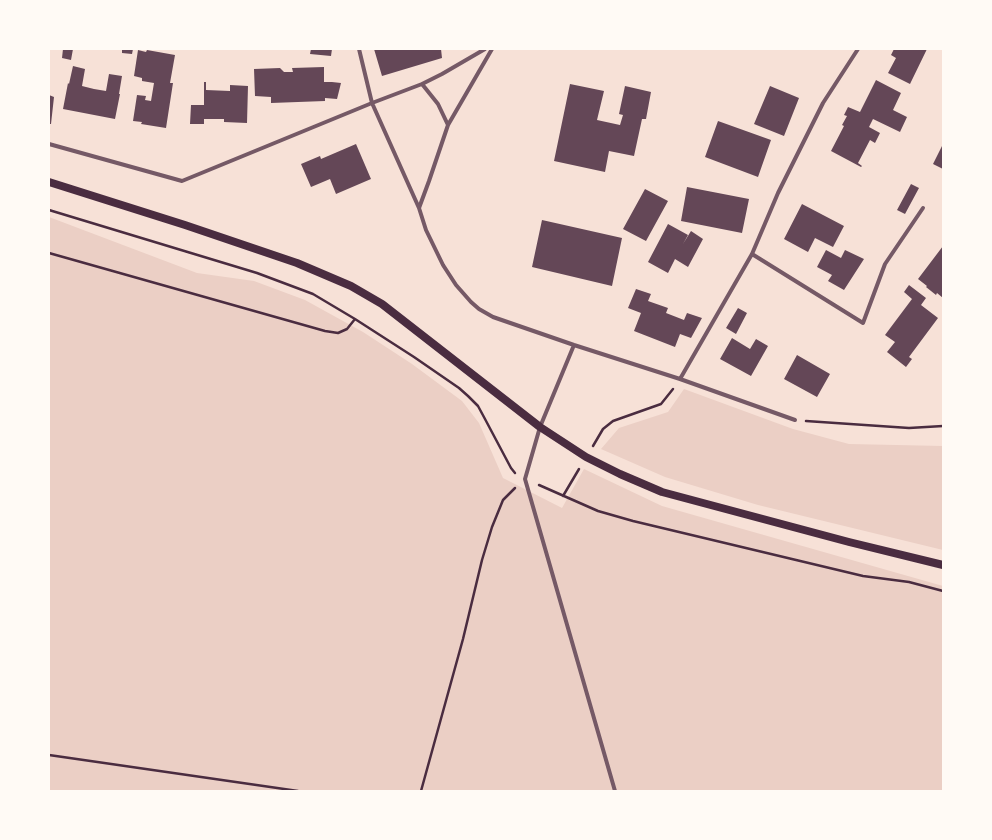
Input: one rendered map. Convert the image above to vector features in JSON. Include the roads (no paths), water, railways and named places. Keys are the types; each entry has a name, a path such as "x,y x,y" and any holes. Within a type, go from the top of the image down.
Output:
{"main road":[{"path":"49,182 185,225 297,263 351,286 382,304 540,427 586,457 620,474 662,492 849,542 943,565"}],"street":[{"path":"359,49 372,103 419,208 426,230 443,265 456,285 479,309 493,317 680,379 795,420"},
{"path":"49,144 182,181 422,84 486,49"},
{"path":"419,208 448,125 492,49"},
{"path":"680,379 752,254 778,193 823,103 858,49"},
{"path":"422,84 438,104 448,125"},
{"path":"752,254 863,323 886,264 924,208"},
{"path":"574,345 540,427 525,479 615,791"}]}
